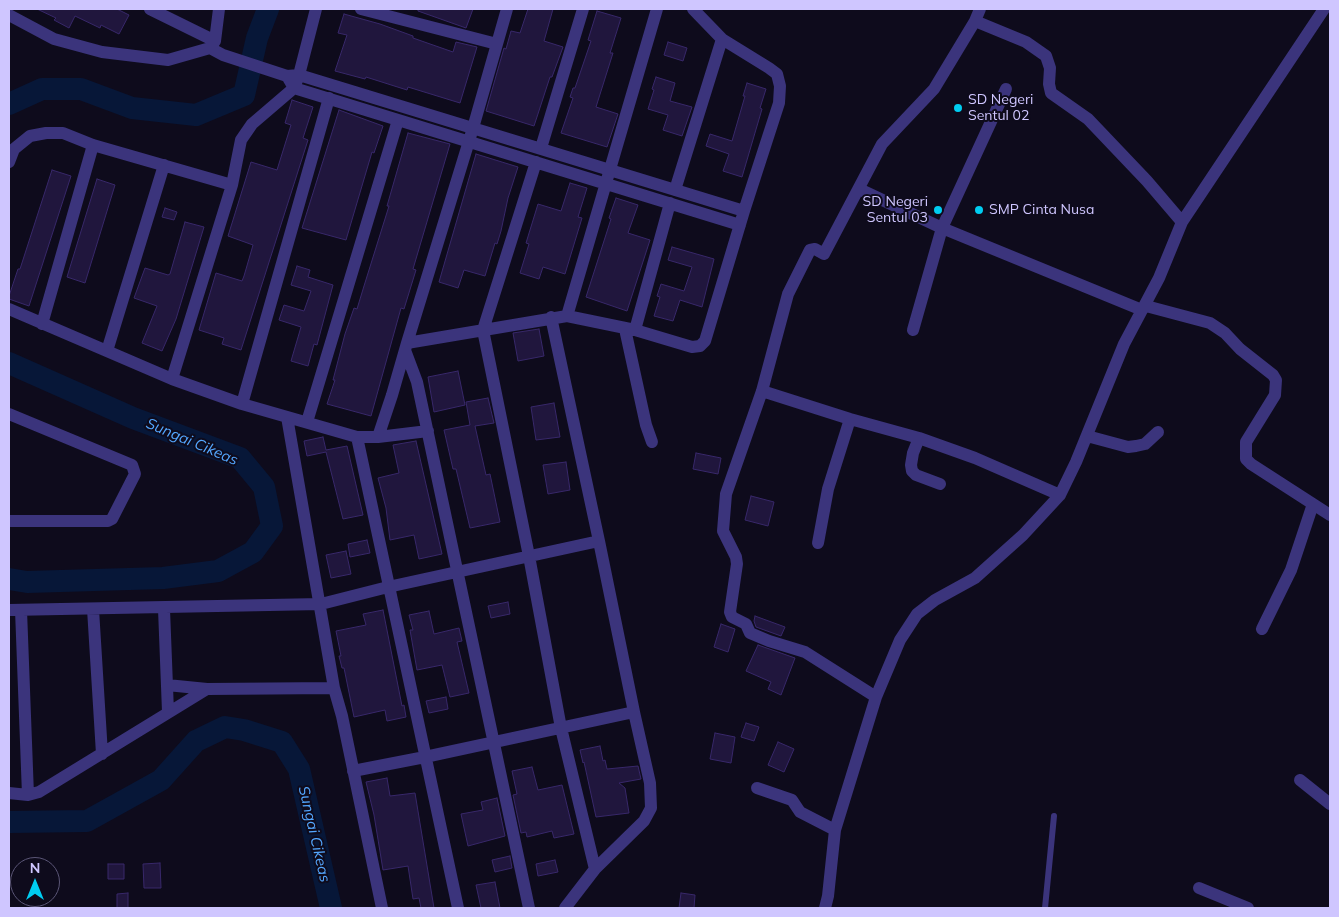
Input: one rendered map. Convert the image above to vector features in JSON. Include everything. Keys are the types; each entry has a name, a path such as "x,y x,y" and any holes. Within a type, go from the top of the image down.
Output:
{"street":[{"path":"150,9 212,45 223,55 266,70 293,75 541,148 744,211"},
{"path":"212,45 219,9"},
{"path":"294,88 293,75 316,9"},
{"path":"361,9 497,44"},
{"path":"378,437 473,128 507,9"},
{"path":"541,148 583,9"},
{"path":"566,316 657,9"},
{"path":"406,346 551,317 566,316 630,330 692,347 702,344 710,329 744,211 779,103 780,80 769,68 722,40 692,9"},
{"path":"825,908 835,830 876,697 900,640 917,614 935,600 975,578 1023,535 1060,494 1076,462 1124,344 1144,308 1182,222 1324,9"},
{"path":"9,15 54,39 102,52 168,60 212,45"},
{"path":"876,697 805,652 768,641 750,633 746,624 732,617 730,612 737,564 736,556 724,532 726,494 762,391 788,294 810,250 815,249 824,254 882,144 934,89 977,15 1026,42 1046,56 1050,68 1049,90 1051,93 1088,119 1147,181 1182,222"},
{"path":"676,190 722,40"},
{"path":"294,88 740,225"},
{"path":"172,379 232,185 241,140 246,131 294,88"},
{"path":"913,330 942,228 1006,89"},
{"path":"242,404 329,98"},
{"path":"307,422 398,120"},
{"path":"9,162 14,149 30,136 46,132 63,133 94,145 232,185"},
{"path":"42,324 94,145"},
{"path":"536,162 484,330 561,728 595,869"},
{"path":"106,351 164,165"},
{"path":"859,189 942,228 1144,308 1178,314 1214,326 1225,333 1240,349 1273,375 1276,380 1275,395 1246,442 1246,459 1330,515"},
{"path":"652,442 646,425 630,330 670,203"},
{"path":"9,309 172,379 242,404 357,437 378,437 428,431"},
{"path":"551,317 650,783 651,808 644,821 595,869 565,908"},
{"path":"406,346 417,382 428,431 529,908"},
{"path":"762,391 918,438 983,462 1060,494"},
{"path":"9,414 132,465 135,474 112,519 108,521 9,521"},
{"path":"287,417 321,604 334,688 342,716 382,908"},
{"path":"818,543 828,489 850,419"},
{"path":"1087,436 1128,447 1145,444 1158,432"},
{"path":"357,437 458,908"},
{"path":"918,438 913,453 912,471 916,475 940,484"},
{"path":"1262,629 1291,570 1313,504"},
{"path":"28,795 15,610 164,609 321,604 388,587 599,541"},
{"path":"93,609 102,754"},
{"path":"164,609 168,712"},
{"path":"167,685 207,689 334,688"},
{"path":"9,792 28,795 39,792 207,689"},
{"path":"354,771 634,712"},
{"path":"1300,780 1330,804"},
{"path":"757,788 792,800 800,812 835,830"},
{"path":"1198,888 1248,908"}],"lane":[{"path":"1045,908 1054,816"}],"building":[{"path":"37,9 117,9 129,15 119,34 101,25 100,28 75,16 69,28 54,20 56,18"},
{"path":"418,9 473,9 466,28 418,11"},
{"path":"528,9 553,9 544,41 563,47 552,77 550,77 534,126 486,111 504,48 506,49 511,31 520,33"},
{"path":"597,11 621,18 610,53 613,53 596,107 618,114 607,147 561,133 573,98 570,97 573,88 575,88 591,41 588,40"},
{"path":"344,14 380,24 453,52 456,42 477,47 460,103 408,87 407,90 366,77 365,79 335,71 347,35 338,33"},
{"path":"668,42 687,48 683,61 664,55"},
{"path":"656,77 675,83 670,101 692,107 682,136 663,130 668,115 648,109"},
{"path":"747,83 766,89 742,177 723,171 729,154 706,146 710,134 732,141"},
{"path":"292,100 313,107 303,138 308,140 241,350 222,344 224,338 199,330 216,273 242,281 253,245 228,236 251,162 277,170 291,125 285,123"},
{"path":"339,110 383,126 374,153 372,152 346,240 302,228"},
{"path":"408,133 450,144 413,269 416,270 404,309 401,308 371,416 327,404 335,380 333,380 345,334 354,308 357,309 389,206 387,206"},
{"path":"476,154 518,167 508,198 501,231 497,244 495,243 485,276 464,270 458,288 439,282"},
{"path":"52,170 71,176 29,306 9,299 9,296 18,269 20,269"},
{"path":"97,179 115,185 85,283 67,277"},
{"path":"570,183 587,188 578,217 582,218 565,274 543,267 539,279 520,273 529,244 526,243 538,204 561,211"},
{"path":"616,198 638,205 628,233 650,240 627,311 586,297"},
{"path":"165,208 177,212 174,220 162,217"},
{"path":"185,222 204,227 176,319 162,351 142,343 157,306 134,298 145,268 170,274"},
{"path":"672,247 714,259 702,307 680,300 673,321 654,316 660,297 657,296 661,284 684,291 692,267 668,260"},
{"path":"297,266 310,270 308,277 333,285 317,345 314,344 308,366 291,361 301,327 279,320 284,305 304,311 311,291 291,285"},
{"path":"539,329 544,356 518,361 513,333"},
{"path":"458,371 465,405 434,412 428,377"},
{"path":"488,398 494,423 475,426 486,475 490,474 500,522 470,528 456,469 453,469 444,430 470,425 466,402"},
{"path":"554,403 560,437 536,440 531,407"},
{"path":"323,437 326,450 347,446 363,515 343,519 326,452 307,456 304,441"},
{"path":"416,441 442,554 419,559 414,535 390,540 386,508 378,478 399,473 393,445"},
{"path":"696,453 721,458 718,474 693,469"},
{"path":"566,462 570,490 548,494 543,465"},
{"path":"751,496 774,502 768,526 745,520"},
{"path":"367,540 370,553 350,557 348,544"},
{"path":"346,551 351,574 331,578 326,555"},
{"path":"508,602 510,614 491,618 488,606"},
{"path":"383,610 402,706 404,705 406,717 387,721 385,710 354,717 344,668 342,668 339,656 341,656 336,631 366,625 363,614"},
{"path":"429,611 434,634 459,628 462,641 457,642 469,693 450,697 442,665 417,670 410,630 413,630 409,615"},
{"path":"755,616 785,627 781,636 756,627"},
{"path":"721,624 735,629 728,652 714,647"},
{"path":"758,645 795,658 781,695 768,689 771,682 746,671"},
{"path":"446,697 448,709 429,713 426,701"},
{"path":"746,723 759,727 754,741 741,737"},
{"path":"715,733 735,737 731,763 710,759"},
{"path":"778,742 794,749 784,772 768,765"},
{"path":"600,746 607,769 638,766 641,779 619,783 625,788 629,813 596,817 580,750"},
{"path":"532,767 538,790 562,785 574,834 554,838 552,831 527,837 526,832 521,833 513,795 517,794 512,771"},
{"path":"387,778 390,796 415,793 434,908 421,908 419,898 413,899 408,866 383,870 374,815 366,782"},
{"path":"497,798 505,836 468,846 461,814 483,810 481,802"},
{"path":"510,856 512,868 495,872 492,860"},
{"path":"555,860 558,872 538,876 536,864"},
{"path":"160,863 161,888 144,888 143,864"},
{"path":"108,864 124,864 124,879 108,879"},
{"path":"495,882 500,908 481,908 476,885"},
{"path":"128,893 128,908 117,908 117,894"},
{"path":"681,893 695,895 694,908 679,908"}],"waterway":[{"name":"Sungai Cikeas","path":"9,104 42,89 81,89 132,108 196,115 244,95 257,38 268,9"},
{"name":"Sungai Cikeas","path":"9,363 133,418 240,458 264,487 272,526 253,552 218,571 163,578 27,582 9,579"},
{"name":"Sungai Cikeas","path":"9,822 87,821 161,780 196,741 225,727 244,730 282,742 299,769 331,908"}],"place":[{"name":"SD Negeri Sentul 02","path":"958,108"},
{"name":"SD Negeri Sentul 03","path":"938,210"},
{"name":"SMP Cinta Nusa","path":"979,210"}]}
